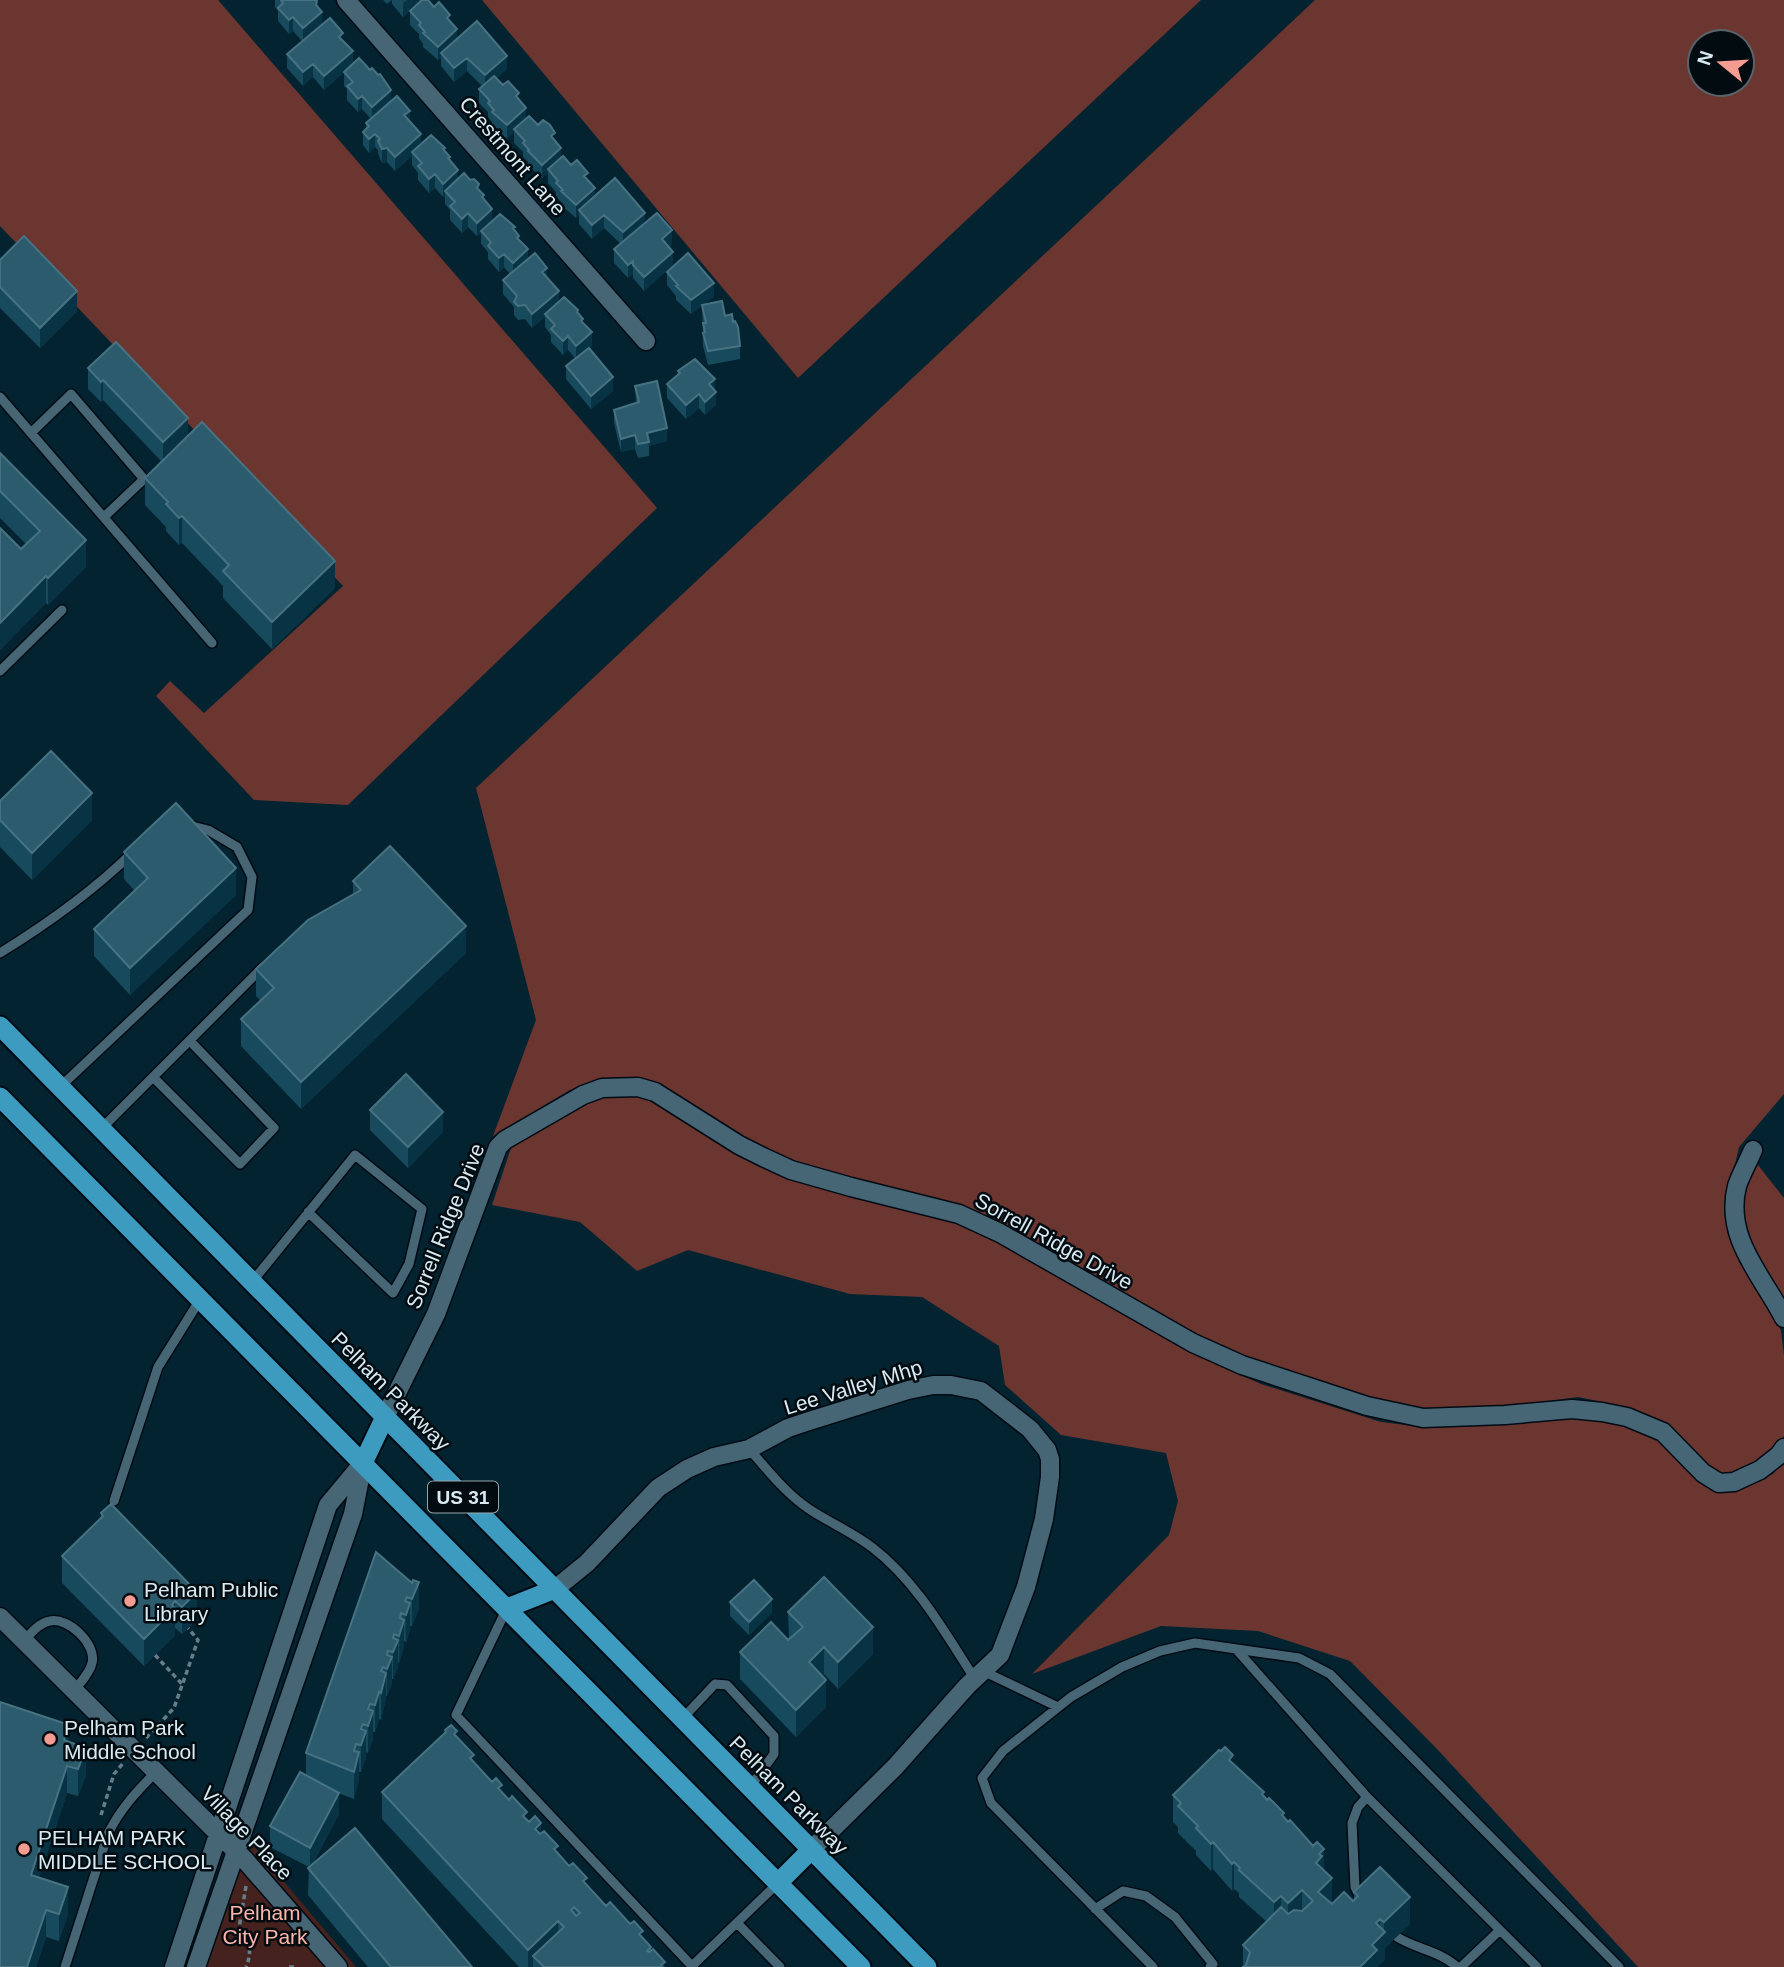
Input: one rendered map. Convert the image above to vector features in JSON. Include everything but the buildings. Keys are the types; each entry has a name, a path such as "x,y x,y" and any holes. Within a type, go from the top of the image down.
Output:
{"main road":[{"name":"Pelham Parkway","path":"0,1026 927,1967"},
{"name":"US 31","path":"0,1097 861,1967"},
{"path":"363,1463 385,1417"},
{"path":"507,1608 555,1589"},
{"path":"778,1883 811,1850"}],"street":[{"name":"Crestmont Lane","path":"345,0 646,341"},
{"name":"Sorrell Ridge Drive","path":"385,1417 436,1314 498,1147 505,1140 583,1095 601,1088 621,1086 655,1092 739,1145 791,1170 959,1214 1000,1233 1193,1343 1242,1365 1367,1406 1423,1418 1572,1409 1614,1415 1663,1433 1703,1473 1719,1483 1734,1482 1760,1470 1784,1448"},
{"path":"1753,1150 1738,1186 1735,1225 1747,1256 1784,1318"},
{"name":"Lee Valley Mhp","path":"555,1589 587,1563 657,1488 687,1469 714,1457 749,1449 788,1428 908,1390 933,1385 967,1387 981,1391 1030,1430 1047,1450 1050,1477 1044,1519 1026,1587 1000,1655 895,1767 811,1850"},
{"path":"174,1967 328,1505 363,1463"},
{"path":"196,1967 354,1514 363,1463"},
{"name":"Village Place","path":"0,1617 236,1851 338,1967"}],"lane":[{"path":"31,433 71,394 144,479 104,517"},
{"path":"0,397 212,643"},
{"path":"0,671 62,610"},
{"path":"60,1087 248,910 251,877 237,847 208,830 181,824"},
{"path":"0,953 41,928 116,869 143,843"},
{"path":"101,1129 271,959"},
{"path":"154,1078 240,1164 274,1128 190,1041"},
{"path":"252,1282 355,1155 422,1209 409,1264 393,1293 308,1213"},
{"path":"114,1501 158,1367 201,1298"},
{"path":"749,1449 787,1492 810,1510 873,1548 903,1575 979,1675 1058,1707"},
{"path":"507,1608 456,1716 692,1966 778,1883"},
{"path":"24,1641 36,1628 51,1620 70,1626 85,1641 91,1648 92,1663 74,1691"},
{"path":"1153,1967 991,1803 982,1778 1003,1751 1070,1697 1122,1667 1160,1651 1195,1643 1299,1658 1329,1674 1619,1967"},
{"path":"1236,1649 1367,1797 1537,1967"},
{"path":"682,1719 715,1684 727,1685 774,1736 774,1754 750,1787"},
{"path":"65,1967 108,1834 131,1797 156,1772"},
{"path":"1367,1797 1358,1808 1352,1823 1355,1886 1367,1907"},
{"path":"1095,1909 1123,1891 1146,1896 1175,1917 1213,1964 1210,1967"},
{"path":"737,1923 780,1967"},
{"path":"1397,1937 1408,1944 1438,1954 1459,1967 1500,1930"}],"path":[{"path":"155,1655 182,1685"},
{"path":"289,1967 298,1967"}],"green space":[{"name":"Pelham City Park","path":"248,1839 356,1967 207,1967"}],"shaded area":[{"path":"0,0 218,0 657,508 348,805 254,800 156,696 170,681 204,713 343,586 0,226"},
{"path":"482,0 1201,0 798,378"},
{"path":"1315,0 1784,0 1784,1094 1739,1147 1729,1191 1727,1225 1739,1262 1770,1306 1781,1331 1784,1356 1784,1436 1774,1452 1758,1464 1722,1477 1710,1470 1653,1420 1627,1407 1578,1397 1505,1407 1426,1409 1389,1405 1344,1388 1266,1366 1198,1337 1007,1226 956,1204 822,1173 780,1159 738,1135 679,1095 636,1078 606,1078 570,1090 493,1136 536,1020 476,788"},
{"path":"633,1092 672,1109 729,1146 949,1219 999,1239 1187,1351 1261,1384 1381,1422 1422,1427 1577,1416 1620,1424 1649,1434 1666,1446 1700,1482 1714,1489 1733,1491 1773,1474 1784,1461 1784,1967 1638,1967 1438,1750 1350,1661 1258,1631 1161,1626 1032,1674 1169,1535 1178,1501 1166,1453 1061,1435 1005,1385 999,1346 922,1297 850,1294 688,1250 637,1271 580,1222 492,1205 512,1145 601,1094"},
{"path":"1758,1165 1784,1198 1784,1299 1754,1251 1742,1217 1742,1200 1747,1182"}],"place":[{"name":"Pelham Public Library","path":"130,1601"},
{"name":"Pelham Park Middle School","path":"50,1739"},
{"name":"PELHAM PARK MIDDLE SCHOOL","path":"24,1849"}]}
